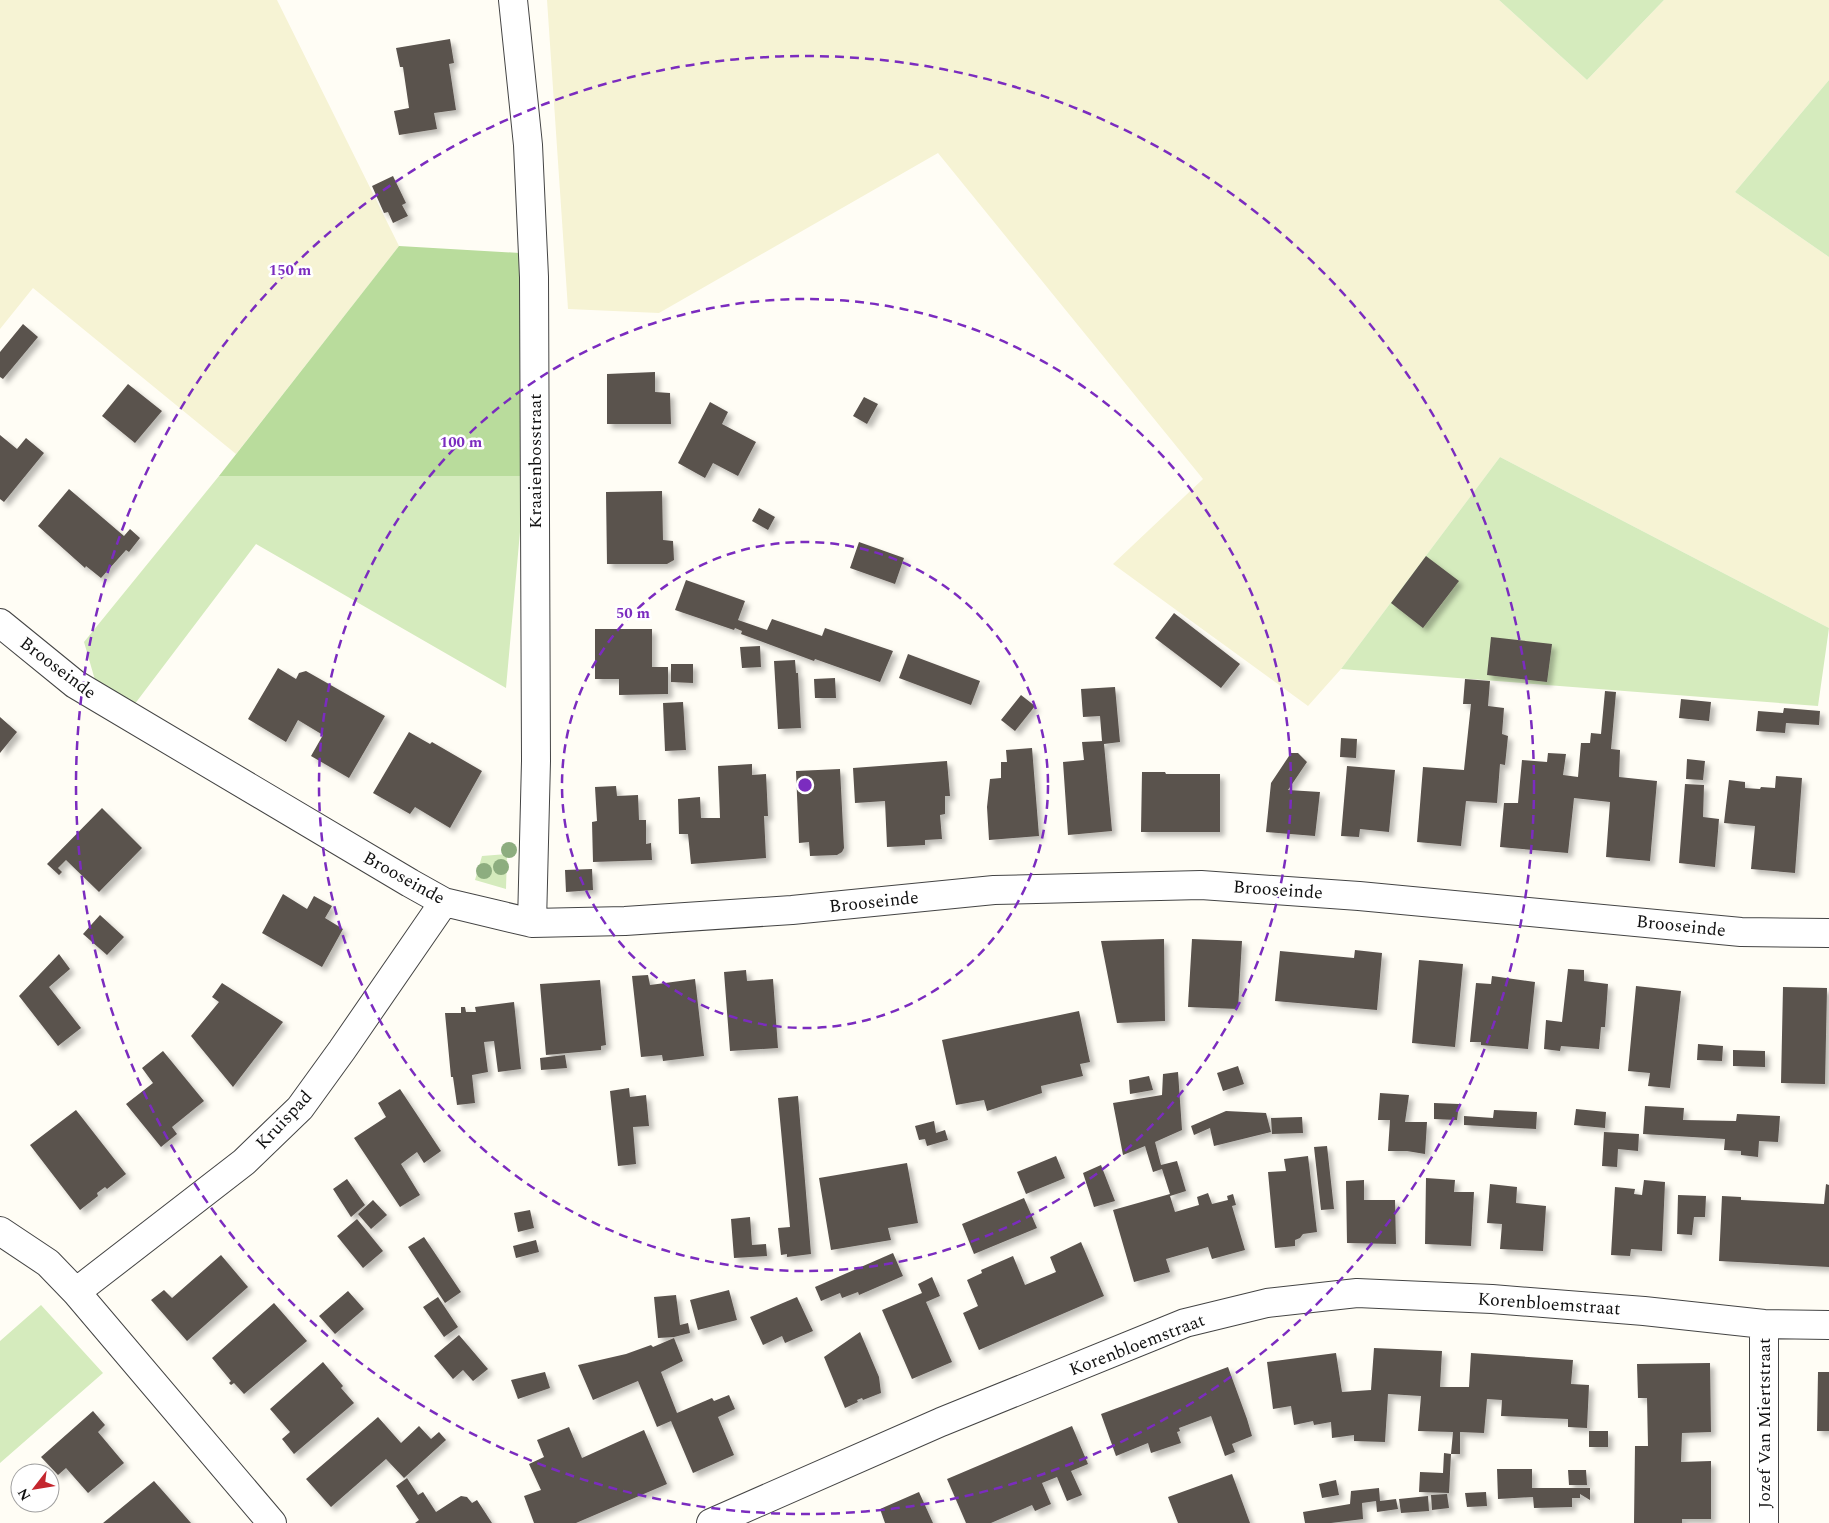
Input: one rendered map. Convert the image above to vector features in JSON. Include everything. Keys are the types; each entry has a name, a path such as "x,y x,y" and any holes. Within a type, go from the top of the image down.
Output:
{"street":[{"name":"Kraaienbosstraat","path":"512,0 528,144 534,278 536,761 532,923"},
{"name":"Brooseinde","path":"0,624 75,684 444,902 532,923 625,922 792,910 994,890 1201,885 1359,896 1740,932 1829,934"},
{"name":"Kruispad","path":"76,1292 244,1162 300,1108 444,902"},
{"path":"0,1231 48,1263 76,1292 272,1523"},
{"name":"Korenbloemstraat","path":"711,1523 941,1422 1185,1323 1266,1303 1357,1292 1644,1311 1764,1324 1829,1325"},
{"name":"Jozef Van Miertstraat","path":"1764,1324 1764,1523"}],"shaded area":[{"path":"0,0 277,0 399,246 236,454 33,288 0,329"},
{"path":"547,0 1499,0 1587,80 1664,0 1829,0 1829,80 1735,192 1829,257 1829,628 1500,457 1341,669 1308,706 1113,564 1203,479 938,153 659,313 568,309"}],"green space":[{"path":"1499,0 1664,0 1587,80"},
{"path":"1829,80 1829,257 1735,192"},
{"path":"399,246 520,253 525,476 219,476"},
{"path":"1500,457 1829,628 1818,706 1341,669"},
{"path":"219,476 525,476 506,688 256,544 134,705 95,680 84,642"},
{"path":"507,854 506,889 475,880 482,856"},
{"path":"41,1305 103,1373 0,1463 0,1341"}],"building":[{"path":"450,39 454,63 449,64 456,110 434,113 437,129 399,135 394,111 409,108 403,67 400,67 396,48"},
{"path":"393,176 406,203 402,205 408,216 393,223 388,212 384,213 372,186"},
{"path":"23,324 38,337 3,379 0,377 0,352"},
{"path":"655,372 655,392 670,393 671,424 607,424 607,374"},
{"path":"128,384 162,411 135,443 102,416"},
{"path":"864,397 878,404 867,424 853,416"},
{"path":"710,402 728,412 722,424 756,442 738,476 713,463 705,478 678,463"},
{"path":"0,435 17,449 26,438 44,453 4,502 0,499"},
{"path":"69,489 124,536 130,529 140,538 129,552 126,550 101,578 86,566 85,568 38,526"},
{"path":"662,491 663,540 673,541 674,560 667,564 607,564 606,492"},
{"path":"759,508 775,517 768,530 752,521"},
{"path":"859,542 904,558 895,584 850,568"},
{"path":"1426,556 1459,581 1423,628 1391,603"},
{"path":"686,580 745,601 738,620 767,630 772,619 822,636 825,628 893,651 880,682 815,659 814,661 741,634 742,631 735,628 734,630 675,610"},
{"path":"1174,613 1240,664 1221,688 1155,638"},
{"path":"595,629 652,629 652,667 668,667 668,694 619,695 619,679 595,679"},
{"path":"1491,637 1552,644 1547,682 1487,675"},
{"path":"760,646 761,667 742,668 740,647"},
{"path":"908,654 980,681 971,705 899,678"},
{"path":"795,660 796,673 798,673 801,728 778,729 774,661"},
{"path":"671,664 693,664 693,683 671,682"},
{"path":"278,668 296,679 299,673 306,671 385,716 349,778 311,756 323,735 298,720 286,742 248,719"},
{"path":"835,678 836,698 815,698 814,679"},
{"path":"1465,679 1490,681 1488,706 1504,708 1502,734 1508,736 1505,765 1500,764 1497,803 1466,801 1461,846 1417,842 1423,767 1464,770 1471,704 1463,704"},
{"path":"1115,687 1120,742 1104,744 1112,831 1068,835 1063,762 1084,760 1082,742 1102,741 1100,716 1083,717 1081,689"},
{"path":"1605,691 1616,692 1611,749 1620,750 1619,777 1657,781 1650,861 1606,857 1610,802 1574,798 1568,853 1500,847 1504,803 1518,803 1522,760 1547,762 1548,753 1566,754 1563,775 1578,777 1581,743 1590,743 1591,733 1601,734"},
{"path":"1021,695 1035,706 1015,731 1001,720"},
{"path":"1681,699 1711,702 1709,721 1679,718"},
{"path":"683,702 686,750 665,751 663,703"},
{"path":"1784,708 1820,711 1819,725 1786,723 1785,733 1756,731 1758,711 1783,713"},
{"path":"0,717 17,732 0,753"},
{"path":"409,732 430,744 432,742 482,771 450,828 415,807 410,814 373,793"},
{"path":"1341,738 1357,739 1356,758 1340,757"},
{"path":"1032,748 1039,836 989,840 987,807 990,779 1001,778 1001,762 1007,762 1006,750"},
{"path":"1291,753 1298,753 1307,762 1288,790 1320,792 1315,836 1266,832 1271,783"},
{"path":"1687,759 1705,761 1703,780 1686,779"},
{"path":"947,761 950,796 945,796 945,814 940,815 942,839 925,840 925,845 887,847 885,801 855,803 853,768"},
{"path":"752,764 752,775 766,774 768,816 764,816 766,858 691,864 688,834 679,834 678,799 700,797 701,818 720,818 718,766"},
{"path":"1347,766 1395,770 1389,832 1360,829 1359,837 1341,836"},
{"path":"840,769 844,848 837,855 810,856 809,842 799,843 796,771"},
{"path":"1142,772 1220,774 1220,832 1141,832"},
{"path":"1776,776 1802,778 1795,873 1751,869 1755,826 1724,823 1729,780 1745,782 1745,788 1775,788"},
{"path":"1685,784 1704,785 1703,817 1719,819 1715,867 1679,863"},
{"path":"616,786 617,796 638,795 639,820 646,820 646,844 651,843 652,860 593,862 592,822 597,821 595,787"},
{"path":"102,808 142,848 99,892 66,860 58,868 62,872 59,875 47,864"},
{"path":"592,869 593,890 566,892 565,870"},
{"path":"283,894 307,909 314,896 332,906 325,918 343,929 322,967 262,933"},
{"path":"100,915 124,937 107,955 83,934"},
{"path":"1164,939 1165,1021 1117,1023 1101,941"},
{"path":"1192,939 1242,941 1238,1009 1188,1007"},
{"path":"1355,950 1382,953 1377,1010 1275,1001 1280,951 1354,958"},
{"path":"59,954 70,969 49,987 81,1028 58,1046 19,996"},
{"path":"1419,960 1463,964 1455,1047 1412,1043"},
{"path":"1568,969 1584,970 1584,981 1608,984 1605,1027 1601,1027 1599,1049 1561,1046 1560,1051 1544,1049 1546,1020 1562,1022"},
{"path":"746,970 747,981 773,979 778,1048 730,1051 724,972"},
{"path":"648,975 650,985 695,979 704,1056 663,1061 662,1055 641,1057 632,976"},
{"path":"1492,976 1535,982 1528,1049 1481,1045 1481,1042 1470,1042 1476,983 1491,984"},
{"path":"600,980 606,1045 601,1046 601,1050 546,1055 540,984"},
{"path":"222,983 283,1022 233,1087 191,1036 219,1002 212,997"},
{"path":"1636,986 1681,991 1670,1088 1648,1086 1650,1073 1628,1071"},
{"path":"1783,987 1827,988 1825,1084 1781,1083"},
{"path":"514,1002 521,1069 498,1072 494,1041 484,1042 488,1072 472,1075 475,1103 457,1105 453,1077 451,1077 445,1013 461,1013 461,1007 465,1007 466,1012 476,1012 475,1007"},
{"path":"1079,1011 1090,1062 1080,1064 1083,1076 1041,1086 1042,1093 987,1111 984,1100 956,1105 942,1040"},
{"path":"1698,1044 1723,1046 1722,1061 1697,1060"},
{"path":"1733,1050 1765,1051 1765,1067 1733,1066"},
{"path":"163,1051 204,1101 172,1127 177,1134 161,1147 126,1104 153,1083 142,1068"},
{"path":"565,1055 567,1068 541,1070 540,1058"},
{"path":"1238,1066 1244,1084 1223,1091 1217,1073"},
{"path":"1178,1072 1182,1130 1155,1142 1161,1165 1177,1161 1186,1191 1170,1196 1175,1212 1199,1205 1197,1197 1208,1193 1212,1204 1228,1200 1227,1196 1233,1194 1236,1205 1232,1206 1245,1250 1212,1259 1208,1247 1166,1259 1170,1272 1134,1282 1113,1210 1170,1194 1162,1169 1153,1172 1145,1146 1123,1155 1113,1103 1162,1095 1163,1074"},
{"path":"1149,1076 1153,1090 1130,1094 1129,1080"},
{"path":"629,1088 630,1097 646,1095 649,1126 633,1127 636,1164 618,1166 610,1091"},
{"path":"400,1089 441,1151 424,1163 417,1152 401,1164 420,1195 400,1207 354,1138 386,1117 378,1103"},
{"path":"1380,1093 1409,1095 1405,1122 1427,1122 1425,1154 1407,1151 1388,1151 1390,1120 1378,1120"},
{"path":"798,1096 811,1254 787,1257 787,1254 781,1255 778,1228 790,1227 778,1098"},
{"path":"1434,1103 1459,1104 1457,1120 1434,1119"},
{"path":"1645,1106 1684,1108 1683,1120 1736,1121 1737,1114 1780,1116 1778,1142 1759,1141 1758,1157 1741,1155 1741,1151 1724,1150 1725,1139 1643,1134"},
{"path":"1576,1109 1606,1112 1605,1128 1574,1125"},
{"path":"76,1110 126,1174 107,1189 105,1187 97,1193 98,1196 80,1210 30,1145"},
{"path":"1494,1110 1537,1112 1536,1129 1464,1125 1464,1116 1493,1118"},
{"path":"1226,1111 1266,1113 1271,1132 1214,1146 1210,1128 1194,1135 1191,1126"},
{"path":"1302,1117 1303,1133 1272,1134 1271,1118"},
{"path":"934,1121 936,1133 945,1130 948,1140 927,1146 925,1139 919,1140 915,1126"},
{"path":"1604,1132 1639,1134 1638,1151 1618,1149 1617,1167 1602,1166"},
{"path":"1327,1146 1334,1209 1321,1210 1314,1147"},
{"path":"1056,1156 1065,1178 1026,1194 1017,1172"},
{"path":"1308,1156 1317,1232 1303,1234 1295,1240 1295,1246 1275,1248 1268,1172 1286,1171 1284,1159"},
{"path":"907,1163 918,1223 888,1228 891,1240 831,1250 819,1178"},
{"path":"1101,1165 1115,1201 1094,1207 1083,1173"},
{"path":"1426,1178 1455,1180 1454,1192 1474,1192 1471,1246 1425,1244"},
{"path":"347,1179 365,1205 351,1217 333,1189"},
{"path":"1364,1180 1364,1200 1395,1200 1396,1244 1347,1243 1346,1181"},
{"path":"1644,1180 1665,1182 1662,1251 1631,1249 1630,1256 1611,1255 1615,1187 1635,1189 1634,1194 1642,1195"},
{"path":"1490,1184 1517,1187 1516,1203 1546,1206 1543,1251 1500,1249 1502,1224 1487,1223"},
{"path":"1826,1184 1829,1185 1829,1267 1719,1261 1722,1196 1741,1197 1741,1200 1824,1204"},
{"path":"1678,1195 1706,1196 1705,1217 1694,1217 1692,1235 1677,1234"},
{"path":"1024,1198 1037,1228 974,1254 962,1224"},
{"path":"373,1200 387,1215 371,1229 358,1214"},
{"path":"530,1210 534,1228 518,1232 514,1213"},
{"path":"750,1217 752,1245 766,1244 767,1256 734,1258 731,1219"},
{"path":"357,1219 383,1251 363,1268 337,1236"},
{"path":"424,1237 461,1292 445,1303 408,1247"},
{"path":"536,1240 539,1252 516,1258 513,1246"},
{"path":"1081,1242 1104,1296 979,1350 963,1313 978,1306 967,1280 982,1273 981,1270 1013,1256 1025,1285 1056,1272 1050,1257"},
{"path":"893,1253 903,1276 859,1295 858,1292 842,1298 840,1293 821,1301 815,1287"},
{"path":"221,1255 248,1287 187,1341 151,1300 164,1290 172,1298"},
{"path":"932,1277 940,1296 926,1302 952,1362 912,1379 882,1310 922,1293 918,1284"},
{"path":"729,1290 737,1320 698,1330 690,1300"},
{"path":"348,1291 364,1309 335,1334 319,1316"},
{"path":"676,1295 680,1325 688,1323 690,1333 658,1338 654,1297"},
{"path":"438,1297 458,1327 444,1337 423,1307"},
{"path":"797,1297 813,1331 785,1343 782,1336 763,1345 750,1317"},
{"path":"274,1303 307,1341 244,1394 234,1383 231,1385 229,1383 231,1381 212,1358"},
{"path":"860,1332 879,1377 881,1393 863,1400 862,1398 857,1400 858,1402 845,1408 824,1357"},
{"path":"459,1335 488,1369 473,1381 463,1370 453,1379 434,1356"},
{"path":"674,1338 683,1361 661,1372 677,1413 712,1398 714,1401 729,1395 735,1409 718,1417 734,1455 693,1473 671,1421 657,1427 638,1381 593,1400 578,1365 626,1354 651,1345 653,1347"},
{"path":"1374,1348 1442,1351 1440,1387 1469,1387 1471,1353 1573,1360 1571,1384 1589,1385 1587,1428 1568,1427 1568,1419 1501,1416 1502,1400 1487,1399 1484,1433 1460,1432 1460,1454 1451,1454 1453,1432 1418,1431 1421,1396 1388,1394 1385,1442 1354,1441 1354,1435 1332,1438 1331,1422 1314,1425 1313,1421 1294,1425 1291,1406 1273,1409 1267,1362 1336,1353 1342,1392 1371,1390"},
{"path":"323,1362 354,1403 294,1454 282,1439 290,1432 270,1409"},
{"path":"1710,1363 1711,1432 1682,1433 1681,1462 1711,1461 1711,1519 1682,1519 1682,1523 1634,1523 1635,1446 1648,1446 1647,1398 1638,1398 1637,1364"},
{"path":"1228,1367 1252,1436 1232,1444 1235,1452 1225,1456 1211,1416 1179,1428 1180,1431 1177,1432 1181,1443 1151,1453 1148,1443 1116,1456 1101,1414"},
{"path":"545,1372 550,1388 518,1399 511,1380"},
{"path":"1818,1372 1829,1372 1829,1431 1817,1431"},
{"path":"93,1411 105,1425 98,1432 124,1463 88,1493 66,1468 60,1473 60,1463 47,1463 41,1457"},
{"path":"378,1417 401,1443 419,1426 431,1439 439,1432 446,1440 404,1478 386,1459 331,1507 306,1479"},
{"path":"1072,1426 1088,1464 1071,1471 1082,1495 1067,1501 1057,1477 1042,1483 1051,1504 1035,1511 1032,1505 991,1523 966,1523 947,1479"},
{"path":"569,1427 582,1458 644,1430 667,1484 576,1523 534,1523 524,1496 541,1490 529,1464 544,1457 537,1440"},
{"path":"1589,1431 1608,1431 1608,1447 1589,1447"},
{"path":"1444,1453 1451,1454 1449,1493 1419,1492 1420,1472 1443,1473"},
{"path":"1497,1469 1532,1469 1532,1488 1590,1488 1590,1500 1580,1494 1580,1498 1572,1498 1572,1507 1534,1508 1533,1497 1498,1499"},
{"path":"1568,1470 1586,1470 1587,1485 1569,1485"},
{"path":"1232,1474 1250,1523 1178,1523 1168,1497"},
{"path":"407,1478 418,1495 423,1492 436,1512 461,1496 467,1497 472,1503 477,1500 492,1523 415,1523 419,1520 396,1486"},
{"path":"1336,1480 1339,1495 1322,1498 1319,1484"},
{"path":"154,1481 191,1523 103,1523"},
{"path":"1379,1488 1380,1501 1396,1499 1398,1509 1377,1512 1376,1501 1362,1503 1363,1519 1331,1523 1305,1523 1303,1512 1350,1504 1351,1491"},
{"path":"919,1492 933,1523 885,1523 880,1509"},
{"path":"1486,1492 1487,1506 1467,1507 1465,1493"},
{"path":"1447,1494 1449,1508 1432,1510 1431,1495"},
{"path":"1428,1496 1429,1511 1401,1513 1399,1499"}]}
